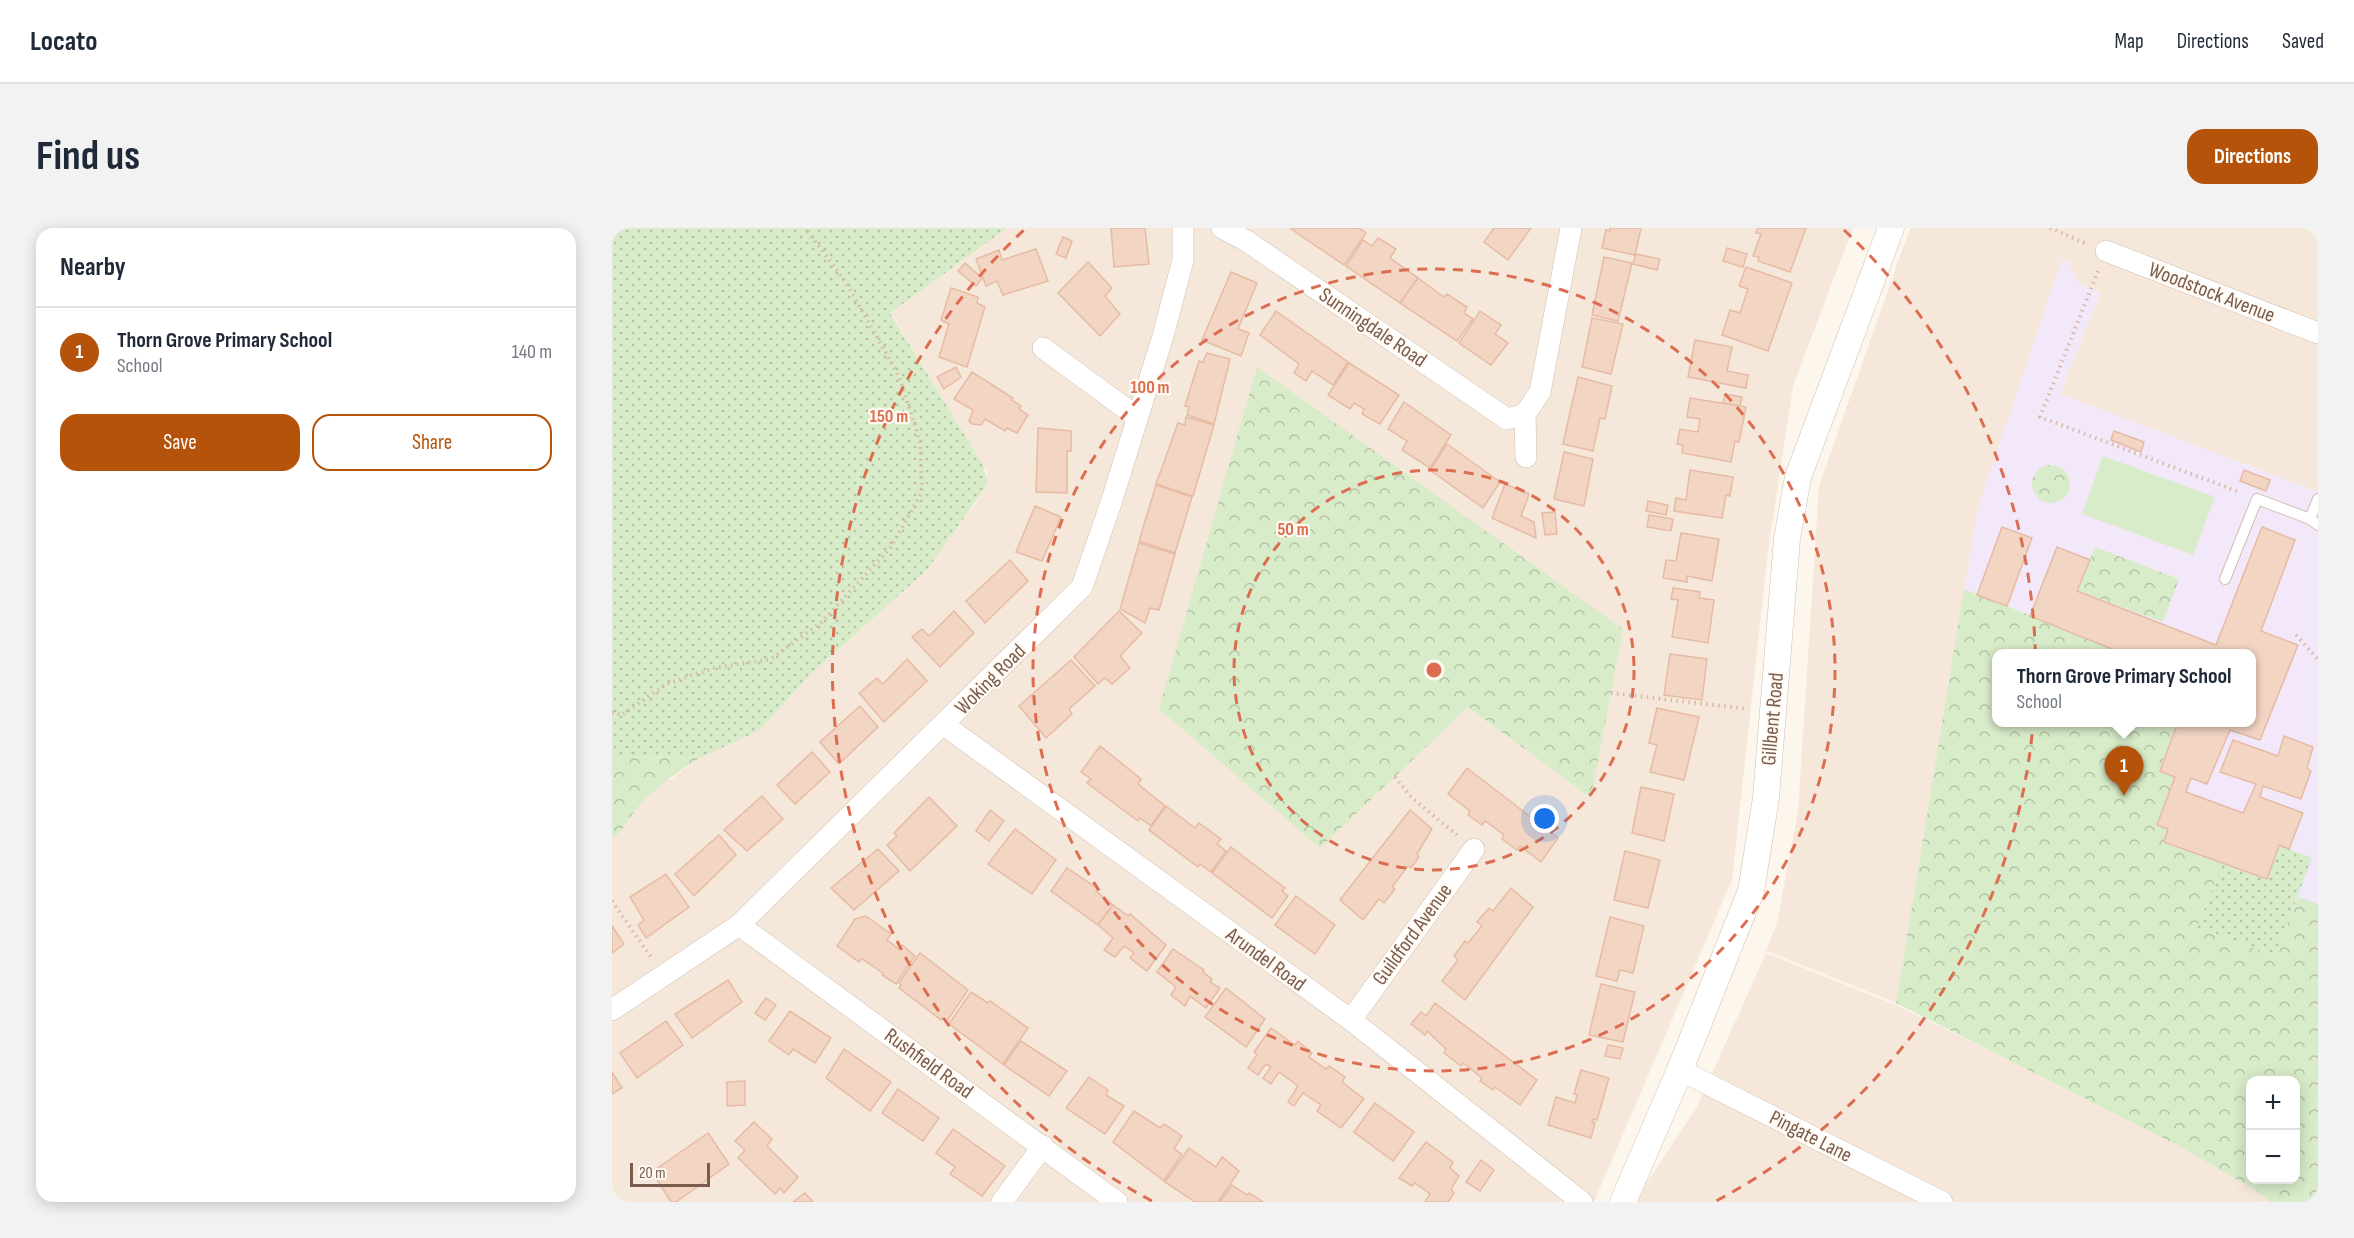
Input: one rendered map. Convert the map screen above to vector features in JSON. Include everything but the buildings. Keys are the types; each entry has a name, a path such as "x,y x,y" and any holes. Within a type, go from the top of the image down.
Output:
{"street":[{"name":"Woking Road","path":"612,1010 739,924 1082,587 1111,503 1163,336 1183,260 1183,228"},
{"name":"Sunningdale Road","path":"1222,228 1245,240 1508,419 1525,414"},
{"path":"1526,457 1525,414 1540,392 1571,228"},
{"name":"Gillbent Road","path":"1623,1202 1680,1070 1751,891 1766,798 1788,539 1798,477 1891,228"},
{"name":"Woodstock Avenue","path":"2106,251 2318,333"},
{"path":"1042,348 1137,417"},
{"name":"Arundel Road","path":"944,725 1351,1020 1582,1202"},
{"name":"Guildford Avenue","path":"1351,1020 1474,849"},
{"name":"Rushfield Road","path":"739,924 1117,1202"},
{"name":"Pingate Lane","path":"1680,1070 1942,1202"},
{"path":"1002,1202 1043,1146"}],"lane":[{"path":"2225,579 2257,499 2314,522 2318,499"}],"path":[{"path":"612,712 622,715 666,684 714,668 771,659 822,622 891,548 922,492 920,441 899,376 845,281 805,228"},
{"path":"2050,228 2106,251 2040,417 2257,499"},
{"path":"2296,635 2318,659"},
{"path":"1611,693 1773,712"},
{"path":"1395,777 1412,798 1474,849"},
{"path":"612,901 663,974"}],"shaded area":[{"path":"1007,228 1853,228 1793,386 1768,551 1732,880 1594,1202 612,1202 612,773 670,780 694,761 760,730 812,673 927,570 985,488 987,472 890,312","holes":["1622,629 1591,798 1469,707"]},
{"path":"1910,228 2318,228 2318,492 2059,394 2100,292 2078,283 2068,262 2062,260 1978,508 1896,1003 1766,951 1777,922 1798,812 1819,486"},
{"path":"2062,259 2068,261 2078,283 2101,292 2060,394 2318,492 2318,1202 2270,1202 2255,1190 2175,1144 1896,1003 1978,508"},
{"path":"1766,953 1896,1005 2071,1090 2175,1144 2255,1190 2270,1202 1634,1202 1697,1107"}],"green space":[{"path":"612,228 1007,228 890,313 983,465 987,479 985,488 927,570 812,673 760,730 702,757 612,758"},
{"path":"1257,367 1623,629 1591,798 1468,707 1320,848 1159,709"},
{"path":"2103,456 2215,497 2193,555 2082,514"},
{"path":"2051,465 2065,470 2070,484 2065,498 2051,503 2037,498 2032,484 2037,470"},
{"path":"2095,547 2179,579 2163,622 2077,591"},
{"path":"1964,589 2114,649 1992,649 1992,727 2176,727 2160,771 2175,777 2157,825 2168,829 2164,843 2222,863 2197,928 2274,956 2298,897 2318,904 2318,1202 2270,1202 2255,1190 2175,1144 1896,1003"},
{"path":"702,757 652,793 612,838 612,758"},
{"path":"2279,845 2312,858 2275,956 2197,928 2222,863 2267,878"}],"place":[{"name":"Thorn Grove Primary School","path":"2124,796"}]}
